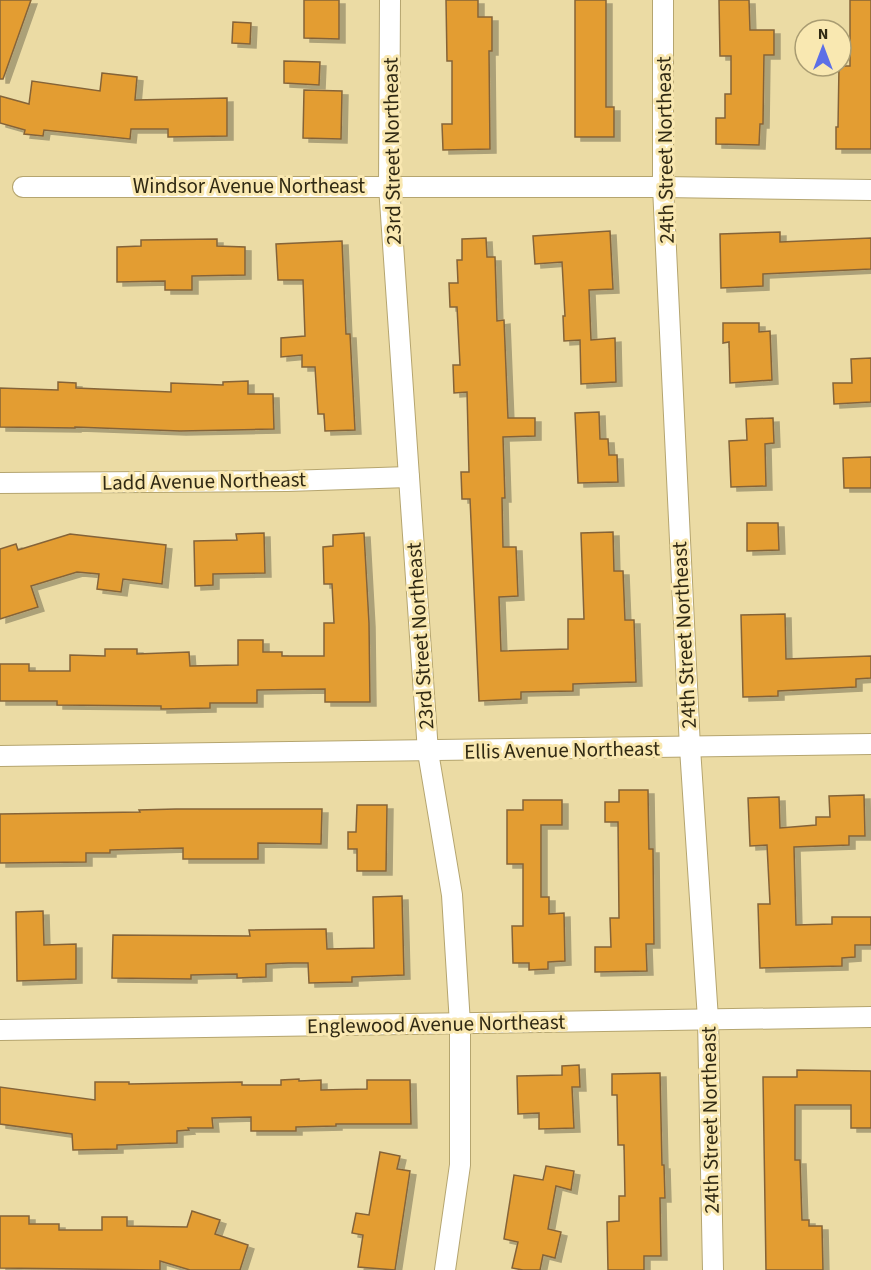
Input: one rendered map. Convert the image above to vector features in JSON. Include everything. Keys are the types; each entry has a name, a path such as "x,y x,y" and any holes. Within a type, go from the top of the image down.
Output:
{"street":[{"name":"23rd Street Northeast","path":"390,0 389,186 428,752 452,895 460,1024 460,1165 445,1270"},
{"name":"24th Street Northeast","path":"663,0 663,187 690,748 708,1019 713,1270"},
{"name":"Windsor Avenue Northeast","path":"23,187 389,186 871,190"},
{"name":"Ladd Avenue Northeast","path":"0,483 286,481 409,477"},
{"name":"Ellis Avenue Northeast","path":"0,756 428,752 871,744"},
{"name":"Englewood Avenue Northeast","path":"0,1030 871,1017"}],"building":[{"path":"0,0 31,0 3,79 0,79"},
{"path":"304,0 339,0 339,39 304,38"},
{"path":"446,0 478,0 478,17 492,17 492,51 489,51 490,149 443,150 442,124 452,124 452,61 447,61"},
{"path":"575,0 606,0 606,107 614,107 614,137 575,137"},
{"path":"719,0 749,0 750,30 774,30 774,55 764,55 763,124 760,124 759,145 716,144 716,118 725,118 725,94 731,94 731,56 720,56"},
{"path":"850,0 871,0 871,149 836,149 839,78 853,78 853,18 850,18"},
{"path":"233,22 251,23 250,44 232,43"},
{"path":"284,61 320,62 319,85 284,83"},
{"path":"102,73 137,77 135,100 227,98 227,136 168,137 168,129 131,129 130,139 44,130 43,136 24,134 25,130 0,123 0,96 29,104 32,81 100,91"},
{"path":"304,90 342,91 341,139 303,138"},
{"path":"610,231 613,289 589,290 591,340 615,338 616,382 581,384 580,340 564,341 562,262 535,264 533,236"},
{"path":"780,232 780,242 871,238 871,269 763,274 763,286 721,288 720,234"},
{"path":"486,238 487,257 495,257 497,321 504,320 508,418 535,418 535,436 503,437 505,498 502,498 503,547 516,547 518,596 499,597 501,651 568,649 568,619 584,619 581,533 613,532 614,571 623,571 625,620 634,620 636,682 573,684 573,691 521,692 521,699 479,701 470,499 462,499 461,472 469,472 467,392 454,393 453,365 460,365 457,307 450,307 449,283 458,283 457,260 462,260 462,239"},
{"path":"217,239 217,246 245,247 245,275 192,276 192,290 165,290 165,281 117,282 117,247 141,246 141,240"},
{"path":"342,241 346,334 350,334 355,430 325,431 324,414 318,414 315,367 302,367 302,355 281,357 281,338 305,336 303,280 278,280 276,244"},
{"path":"723,323 759,323 759,332 770,331 772,380 730,383 729,342 723,343"},
{"path":"871,358 871,402 834,404 833,383 852,383 851,359"},
{"path":"248,381 248,394 273,394 274,429 180,431 0,427 0,388 58,390 58,382 76,383 76,388 171,392 171,383 223,385 223,382"},
{"path":"599,412 600,439 608,439 609,455 617,455 618,482 578,483 575,413"},
{"path":"773,418 774,443 765,444 766,486 731,487 729,441 747,440 746,419"},
{"path":"871,457 871,488 844,488 843,458"},
{"path":"747,523 778,523 779,550 747,551"},
{"path":"264,533 265,573 213,574 213,585 195,586 194,541 237,540 236,534"},
{"path":"364,533 369,623 370,702 325,702 325,689 257,690 257,703 210,703 210,708 161,709 161,706 57,705 57,701 0,701 0,664 29,664 29,671 70,671 70,655 105,656 105,649 137,649 137,654 189,652 190,666 238,665 238,640 263,640 263,652 282,652 282,656 324,656 324,623 334,623 332,584 324,584 323,547 333,546 333,535"},
{"path":"70,534 166,545 162,584 123,579 121,592 97,589 99,574 77,572 31,586 38,607 0,619 0,549 16,544 18,550"},
{"path":"785,614 786,659 871,656 871,678 856,679 856,687 778,691 778,696 743,697 741,615"},
{"path":"619,790 648,790 649,849 653,849 654,944 646,944 647,971 595,972 595,947 611,947 610,918 619,918 618,822 605,822 605,802 619,802"},
{"path":"864,795 865,836 849,836 849,845 794,847 796,925 832,924 832,917 871,917 871,945 855,945 855,957 842,958 842,966 760,968 758,904 770,904 767,845 750,846 748,798 779,797 780,828 816,825 816,817 830,817 829,796"},
{"path":"523,800 562,800 562,825 541,825 541,897 549,897 549,914 564,913 565,961 548,962 548,969 529,970 529,963 513,963 512,926 523,926 523,864 507,864 507,810 523,810"},
{"path":"357,805 387,805 386,871 357,871 357,849 348,849 348,832 356,832"},
{"path":"322,809 321,844 258,843 258,859 183,859 183,848 86,853 86,862 0,863 0,814 140,812 139,810"},
{"path":"402,896 404,975 352,977 352,982 309,983 308,963 288,963 266,964 266,977 237,978 237,974 191,975 191,979 112,978 113,935 250,936 249,930 326,929 327,949 374,948 373,897"},
{"path":"43,911 44,945 76,944 76,979 17,981 16,912"},
{"path":"579,1065 580,1087 572,1087 574,1128 539,1129 539,1113 518,1114 517,1076 562,1075 562,1066"},
{"path":"797,1070 871,1071 871,1128 851,1128 851,1105 795,1105 795,1160 800,1160 802,1220 809,1220 809,1226 822,1226 823,1270 766,1270 763,1077 797,1077"},
{"path":"660,1073 665,1198 660,1198 661,1256 644,1256 644,1270 608,1270 607,1222 619,1221 619,1196 625,1196 624,1145 618,1145 617,1095 612,1095 612,1074"},
{"path":"299,1079 299,1081 321,1080 321,1090 367,1089 367,1080 410,1080 411,1124 336,1124 336,1126 296,1127 296,1131 251,1131 251,1117 212,1118 213,1128 188,1128 189,1130 177,1131 177,1143 117,1145 117,1149 73,1150 72,1134 0,1124 0,1087 95,1100 95,1082 129,1082 129,1084 242,1082 242,1085 281,1085 281,1080"},
{"path":"380,1152 400,1156 397,1169 410,1171 395,1270 358,1267 363,1235 352,1233 356,1213 369,1215"},
{"path":"546,1166 574,1171 571,1190 556,1186 548,1229 561,1232 555,1258 543,1255 540,1270 512,1268 518,1242 504,1239 514,1175 543,1180"},
{"path":"192,1211 220,1220 215,1234 248,1245 240,1270 190,1270 160,1261 160,1270 0,1268 0,1216 29,1216 29,1224 59,1224 59,1230 102,1230 102,1217 127,1217 127,1226 187,1227"}]}
